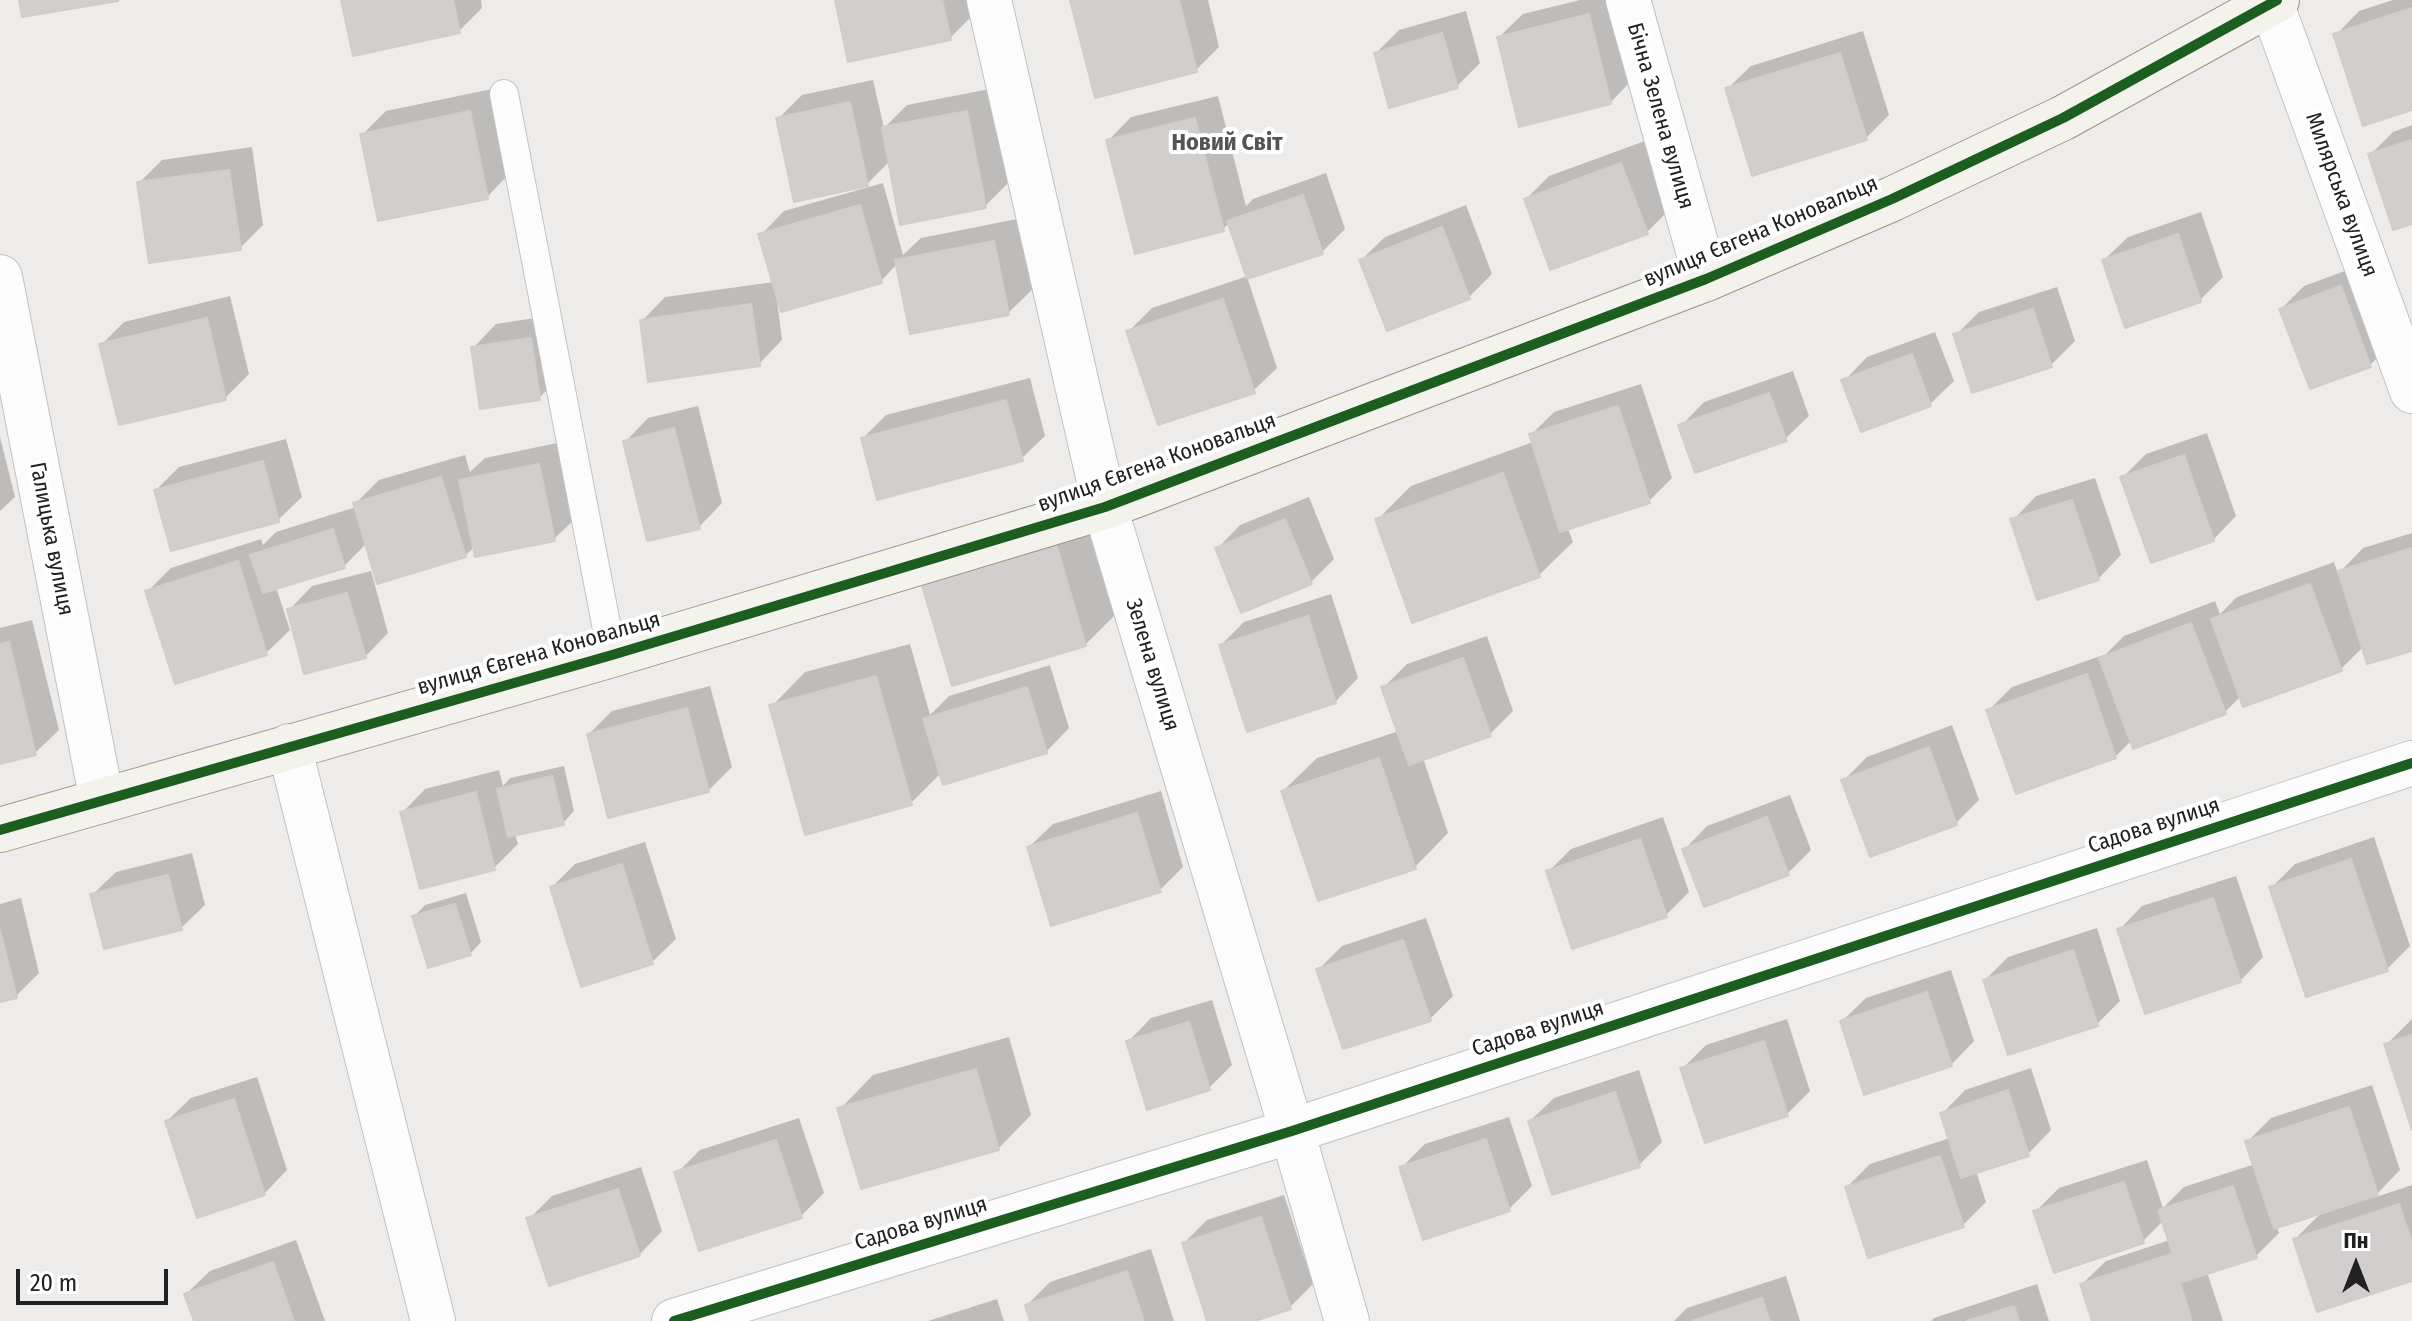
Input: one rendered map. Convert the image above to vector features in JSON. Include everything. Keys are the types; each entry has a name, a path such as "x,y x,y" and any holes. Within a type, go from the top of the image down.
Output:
{"street":[{"name":"Зелена вулиця","path":"989,0 1105,507 1347,1321"},
{"name":"Бічна Зелена вулиця","path":"1628,0 1706,279"},
{"name":"вулиця Євгена Коновальця","path":"0,830 612,655 1105,507 1706,279 1892,199 2063,118 2272,1"},
{"name":"Милярська вулиця","path":"2272,1 2412,391"},
{"name":"Галицька вулиця","path":"0,277 102,801"},
{"path":"289,746 433,1321"},
{"name":"Садова вулиця","path":"674,1321 1292,1131 2412,763"}],"lane":[{"path":"504,94 612,655"}],"building":[{"path":"19,0 117,0 118,1 22,17"},
{"path":"341,0 453,0 460,33 353,56"},
{"path":"835,0 942,0 951,40 848,62"},
{"path":"1070,0 1179,0 1197,72 1095,98"},
{"path":"2412,8 2412,110 2363,126 2333,34"},
{"path":"1589,14 1611,104 1519,127 1497,37"},
{"path":"1442,33 1458,88 1389,108 1374,53"},
{"path":"1840,53 1867,140 1752,176 1725,88"},
{"path":"850,102 868,186 794,202 776,118"},
{"path":"470,111 488,199 378,221 360,134"},
{"path":"967,111 986,208 900,225 882,127"},
{"path":"1195,118 1224,231 1135,254 1106,140"},
{"path":"2412,140 2412,224 2393,230 2368,154"},
{"path":"1621,163 1648,234 1550,270 1524,199"},
{"path":"229,170 241,250 149,263 137,182"},
{"path":"1303,195 1323,254 1247,279 1227,221"},
{"path":"860,205 882,283 781,312 758,234"},
{"path":"1442,227 1470,299 1387,331 1359,260"},
{"path":"2178,234 2201,302 2125,328 2102,260"},
{"path":"994,241 1009,315 910,334 895,260"},
{"path":"2341,286 2371,367 2310,389 2279,309"},
{"path":"1223,299 1255,393 1158,425 1126,331"},
{"path":"751,304 760,366 648,382 640,320"},
{"path":"2033,309 2052,367 1972,393 1953,334"},
{"path":"207,318 226,400 119,425 99,344"},
{"path":"531,338 540,400 480,409 471,347"},
{"path":"1912,354 1931,406 1861,432 1841,380"},
{"path":"1769,393 1787,441 1695,473 1678,425"},
{"path":"1006,400 1023,461 877,500 861,438"},
{"path":"1618,406 1650,503 1560,532 1529,434"},
{"path":"674,428 700,529 647,541 623,441"},
{"path":"2184,455 2214,541 2151,563 2120,477"},
{"path":"263,461 279,522 171,551 154,490"},
{"path":"539,464 555,541 475,557 459,480"},
{"path":"1503,473 1540,577 1412,623 1375,519"},
{"path":"441,477 466,557 377,584 353,503"},
{"path":"2072,500 2099,580 2037,600 2010,519"},
{"path":"1285,519 1312,584 1241,613 1215,548"},
{"path":"333,529 345,568 263,593 250,555"},
{"path":"1055,540 1086,646 952,686 920,579"},
{"path":"2412,548 2412,651 2367,664 2338,571"},
{"path":"238,561 267,655 175,684 145,591"},
{"path":"2310,584 2342,671 2243,707 2211,619"},
{"path":"347,593 366,658 304,674 287,609"},
{"path":"1308,616 1336,703 1247,732 1219,645"},
{"path":"2191,623 2226,714 2133,749 2099,658"},
{"path":"9,642 36,755 0,764 0,644"},
{"path":"1463,658 1491,736 1409,765 1381,687"},
{"path":"2087,674 2116,758 2016,794 1986,710"},
{"path":"876,676 912,805 805,835 769,705"},
{"path":"1027,687 1047,753 943,785 923,719"},
{"path":"687,708 709,792 608,818 587,734"},
{"path":"1929,747 1957,825 1870,857 1841,780"},
{"path":"1379,758 1416,869 1318,901 1281,791"},
{"path":"552,776 564,825 508,837 497,789"},
{"path":"476,792 495,870 420,889 400,812"},
{"path":"1137,813 1161,892 1051,926 1027,847"},
{"path":"1767,817 1789,875 1704,907 1682,849"},
{"path":"1640,839 1667,917 1572,949 1546,871"},
{"path":"2351,859 2388,971 2306,997 2269,887"},
{"path":"622,864 653,964 581,987 550,887"},
{"path":"168,875 182,930 104,949 90,894"},
{"path":"2213,898 2241,982 2145,1014 2117,929"},
{"path":"455,904 471,955 428,968 412,916"},
{"path":"0,930 17,998 0,1002"},
{"path":"1403,940 1431,1021 1343,1049 1316,969"},
{"path":"2073,950 2098,1026 2008,1055 1983,980"},
{"path":"1927,992 1952,1066 1864,1095 1840,1021"},
{"path":"1189,1022 1210,1090 1147,1110 1126,1041"},
{"path":"2412,1035 2412,1130 2384,1044"},
{"path":"1764,1041 1788,1116 1705,1143 1680,1068"},
{"path":"976,1069 999,1150 861,1189 837,1108"},
{"path":"2008,1090 2029,1156 1961,1178 1940,1113"},
{"path":"1615,1092 1640,1167 1552,1195 1528,1121"},
{"path":"234,1099 265,1195 197,1218 165,1121"},
{"path":"2349,1107 2378,1195 2274,1229 2245,1141"},
{"path":"1486,1139 1510,1211 1423,1240 1399,1167"},
{"path":"776,1140 802,1218 699,1251 674,1172"},
{"path":"1940,1156 1964,1227 1868,1258 1845,1187"},
{"path":"2124,1182 2144,1243 2054,1273 2033,1211"},
{"path":"2233,1186 2257,1258 2182,1282 2158,1210"},
{"path":"618,1189 640,1256 549,1286 526,1218"},
{"path":"2399,1204 2412,1243 2412,1281 2317,1312 2293,1239"},
{"path":"1261,1217 1291,1309 1255,1321 1207,1321 1182,1243"},
{"path":"2171,1254 2192,1321 2092,1321 2080,1284"},
{"path":"273,1262 294,1321 194,1321 184,1294"},
{"path":"1127,1271 1144,1321 1030,1321 1025,1305"},
{"path":"1762,1298 1770,1321 1692,1321"},
{"path":"2014,1306 2019,1321 1967,1321"}],"cycle path":[{"path":"0,830 612,655 1105,507 1706,279 1892,199 2063,118 2277,0"},
{"path":"674,1321 1292,1131 2412,763"}],"district":[{"name":"Новий Світ","path":"1227,143"}]}
